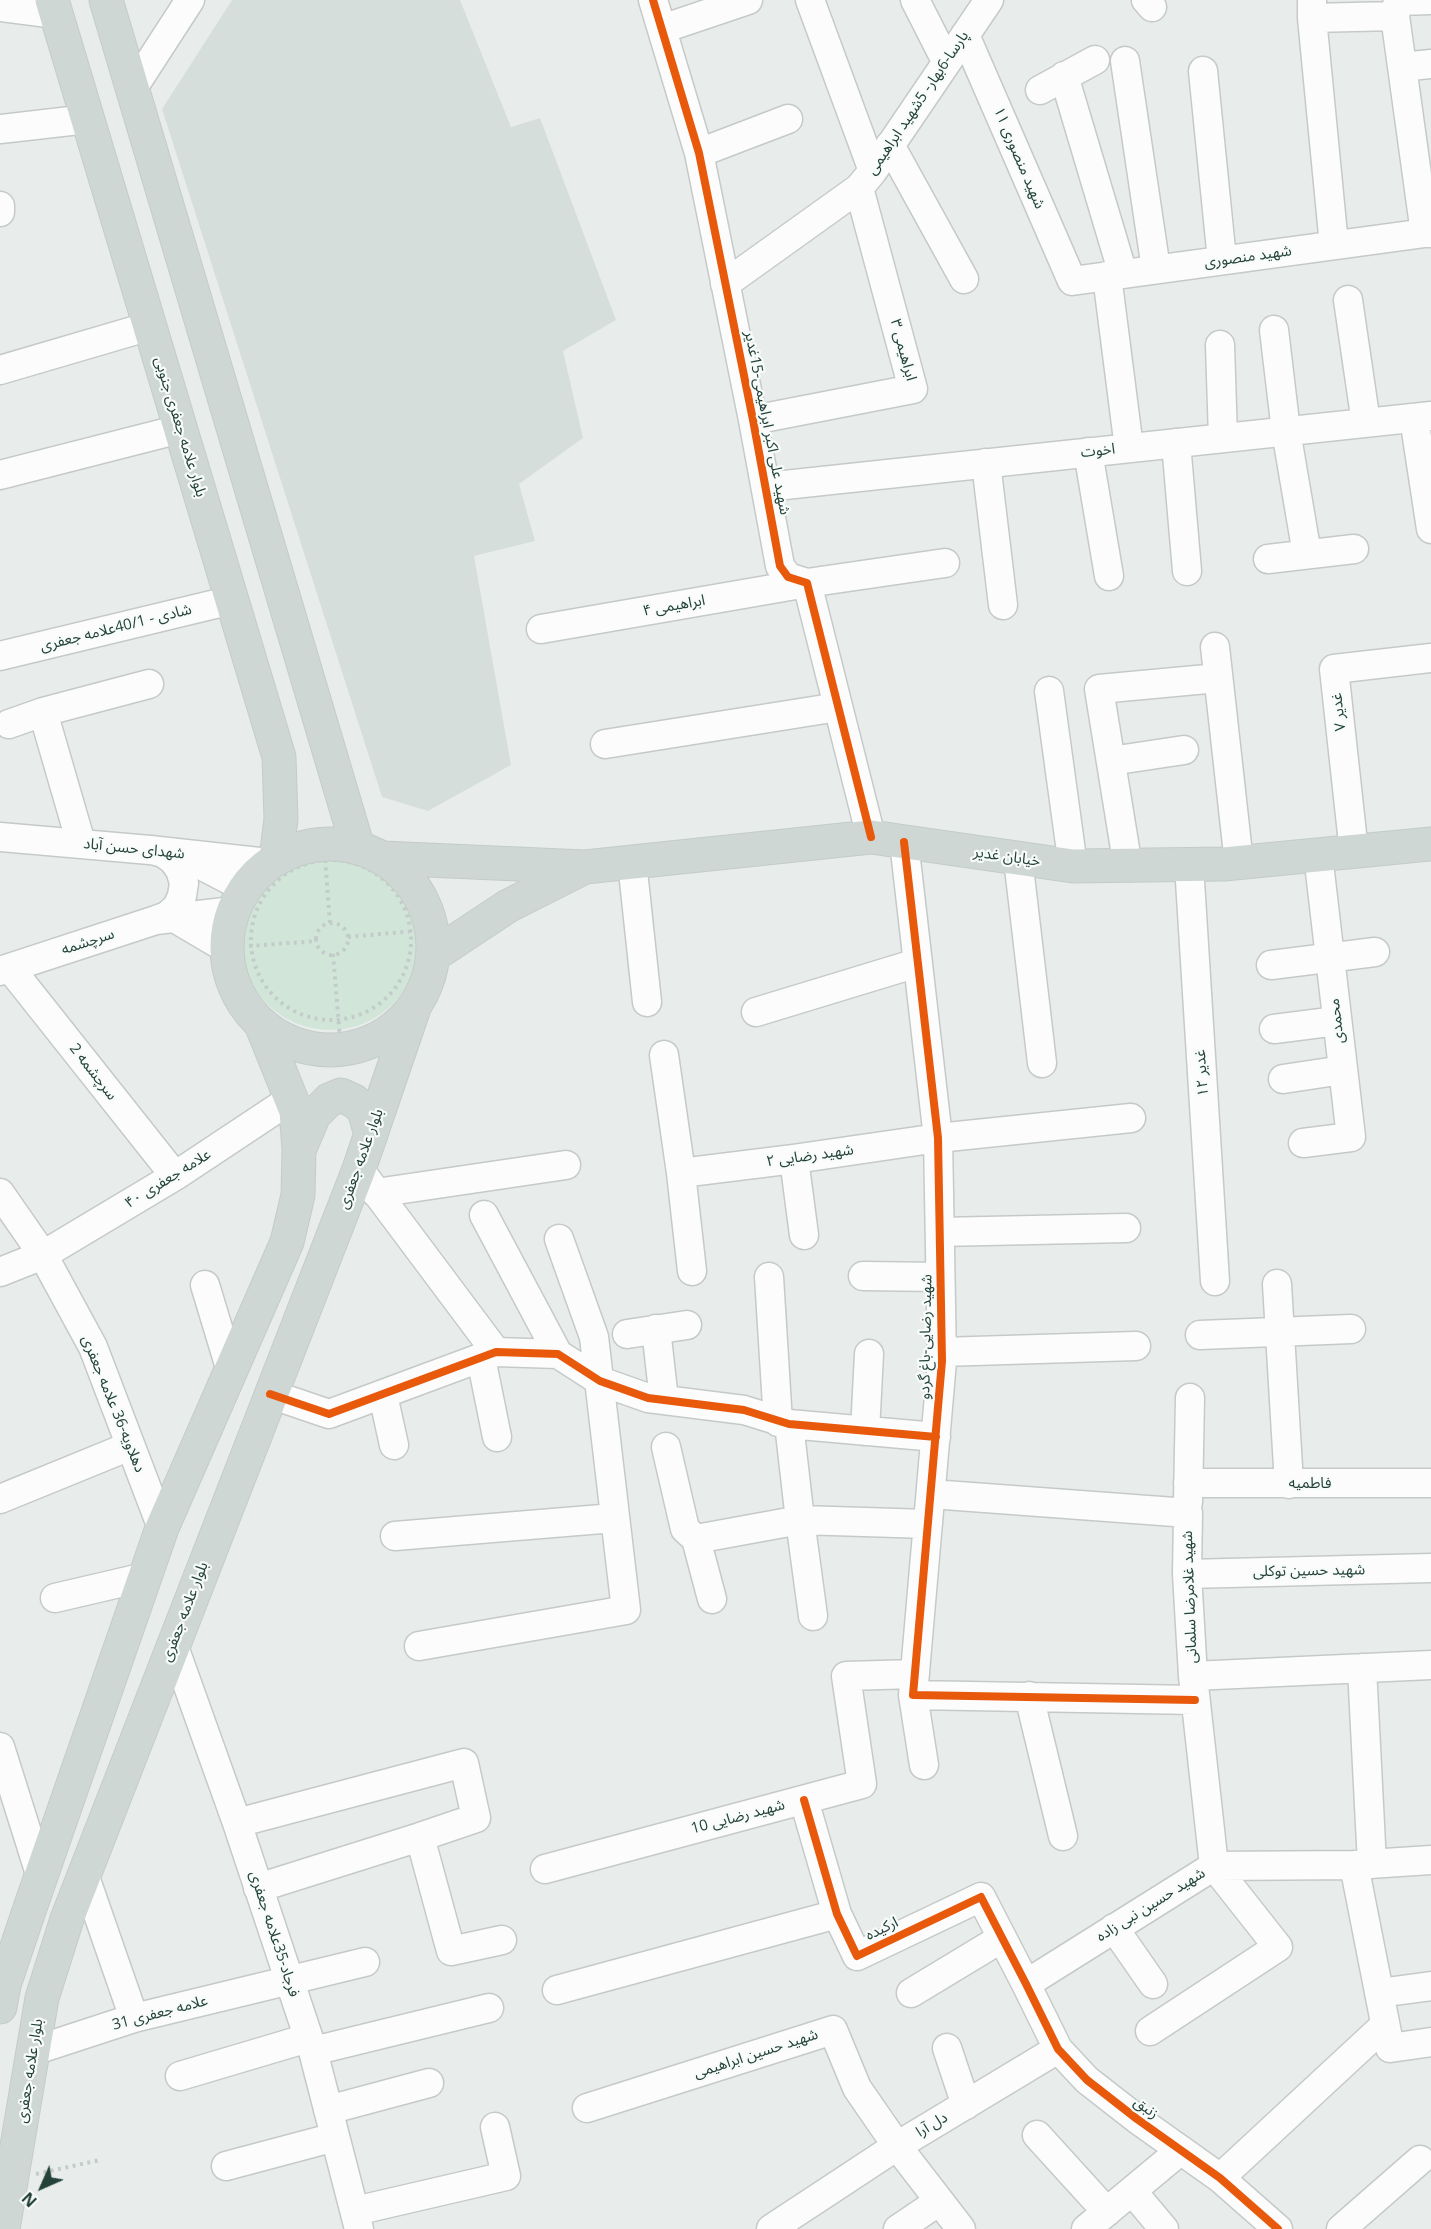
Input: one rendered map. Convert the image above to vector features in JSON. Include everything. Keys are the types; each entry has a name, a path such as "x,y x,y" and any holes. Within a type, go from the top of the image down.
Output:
{"main road":[{"path":"106,0 280,587 370,853 411,883 429,916 425,939 428,983 414,1008 382,1037 340,1035 298,1046 261,1024"},
{"name":"بلوار علامه جعفری جنوبی","path":"54,7 279,757 281,819 272,861"},
{"path":"232,600 280,587"},
{"name":"خیابان غدیر","path":"585,867 871,837 1073,866 1128,867 1189,866 1431,844"},
{"path":"1,1994 162,1528 287,1242 298,1195 299,1149 296,1111 261,1024 243,1002 231,977 239,947 239,899 272,861 302,848 325,852 585,867"},
{"path":"425,939 508,906 585,867"},
{"name":"بلوار علامه جعفری","path":"3,2229 42,1998 67,1919 270,1394 368,1181 370,1135 414,1008"},
{"path":"299,1149 314,1115 329,1100 341,1095 354,1101 364,1110 370,1135"}],"street":[{"path":"133,88 190,0"},
{"name":"شهید علی اکبر ابراهیمی-15غدیر","path":"653,0 699,153 780,566 788,577 807,583"},
{"path":"662,29 748,0"},
{"path":"810,0 866,179"},
{"path":"915,0 946,61"},
{"name":"پارسا-6بهار- 5شهید ابراهیمی","path":"725,284 866,179 988,0"},
{"path":"1334,245 1312,9 1397,5 1431,0"},
{"path":"1397,5 1402,67 1422,153 1428,233"},
{"path":"0,7 54,7"},
{"name":"شهید منصوری ۱۱","path":"965,35 1072,281"},
{"path":"1040,90 1095,60"},
{"path":"1125,61 1156,269"},
{"path":"1402,67 1431,64"},
{"path":"1203,71 1222,260"},
{"path":"1064,76 1115,275 1129,448"},
{"path":"0,129 88,119"},
{"path":"699,153 788,119"},
{"path":"890,145 964,279"},
{"name":"ابراهیمی ۳","path":"753,420 913,389 866,179"},
{"path":"0,206 0,212"},
{"name":"شهید منصوری","path":"1072,281 1428,233"},
{"path":"1348,300 1366,423"},
{"path":"0,370 150,326"},
{"path":"1274,330 1286,431 1307,554"},
{"path":"1220,345 1223,438"},
{"path":"1423,417 1431,529"},
{"name":"اخوت","path":"766,487 1423,417"},
{"path":"0,475 180,429"},
{"path":"1176,443 1187,571"},
{"path":"1088,452 1109,576"},
{"path":"986,463 1004,605"},
{"path":"1269,559 1354,549"},
{"name":"ابراهیمی ۴","path":"541,629 807,583 945,563"},
{"path":"807,583 871,837"},
{"name":"شادی - 40/1علامه جعفری","path":"0,656 232,600"},
{"path":"1215,647 1239,862"},
{"name":"غدیر ۷","path":"1354,852 1334,669 1431,658"},
{"path":"1128,867 1099,689 1218,678"},
{"path":"9,724 44,712 149,684"},
{"path":"1049,691 1073,866"},
{"path":"605,744 838,707"},
{"path":"44,712 81,843"},
{"path":"1111,761 1184,750"},
{"name":"شهدای حسن آباد","path":"0,837 272,861"},
{"name":"شهید رضایی-باغ گردو","path":"904,842 938,1138 941,1352 936,1437 914,1684 924,1765"},
{"path":"150,850 163,853 173,860 180,870 184,883 177,907 166,919"},
{"path":"178,853 239,899"},
{"name":"محمدی","path":"1303,1143 1351,1137 1318,855"},
{"path":"1018,859 1042,1063"},
{"path":"632,862 647,1002"},
{"name":"غدیر ۱۲","path":"1189,866 1215,1281"},
{"path":"166,919 239,899"},
{"path":"166,919 239,947"},
{"name":"سرچشمه","path":"5,969 166,919"},
{"path":"1271,965 1375,952"},
{"path":"756,1012 917,963"},
{"name":"سرچشمه 2","path":"5,969 175,1176"},
{"path":"1274,1029 1337,1021"},
{"path":"664,1055 692,1271"},
{"path":"1283,1079 1343,1070"},
{"name":"علامه جعفری ۴۰","path":"0,1272 43,1255 175,1176 291,1099"},
{"name":"شهید رضایی ۲","path":"681,1173 938,1138 1131,1118"},
{"path":"794,1159 804,1235"},
{"path":"497,1437 488,1355 368,1181 566,1165"},
{"name":"دهلاویه-36 علامه جعفری","path":"0,1193 43,1255 93,1347 162,1528"},
{"path":"484,1215 558,1354 600,1380 648,1398 744,1410 783,1423 936,1437"},
{"path":"940,1232 1126,1228"},
{"path":"419,1646 626,1610 594,1337 559,1239"},
{"path":"863,1276 940,1276"},
{"path":"769,1277 783,1423 800,1520 813,1616"},
{"path":"1277,1284 1289,1484"},
{"path":"205,1285 231,1371"},
{"path":"627,1334 687,1325"},
{"path":"656,1329 664,1400"},
{"path":"1200,1335 1351,1329"},
{"path":"941,1352 1136,1346"},
{"path":"270,1394 329,1414 488,1355 558,1354"},
{"path":"865,1431 869,1354"},
{"path":"383,1395 394,1445"},
{"path":"1188,1513 1190,1398"},
{"path":"0,1499 130,1446"},
{"path":"666,1447 685,1529 696,1539 712,1599"},
{"name":"فاطمیه","path":"1188,1483 1431,1484"},
{"name":"شهید غلامرضا سلمانی","path":"931,1494 1188,1513 1187,1574 1194,1688 1214,1866"},
{"path":"395,1536 614,1518"},
{"path":"696,1539 800,1520 928,1524"},
{"name":"شهید حسین توکلی","path":"1187,1574 1431,1568"},
{"path":"55,1598 145,1577"},
{"name":"فرجاد-35علامه جعفری","path":"173,1644 237,1823 310,2045 328,2109 355,2224"},
{"path":"914,1684 1029,1696 1194,1688 1362,1668 1431,1665"},
{"path":"1362,1668 1363,1864 1379,1993 1387,2036"},
{"name":"شهید رضایی 10","path":"545,1869 862,1784 846,1676 914,1684"},
{"path":"1029,1696 1063,1836"},
{"path":"0,1747 42,1876"},
{"path":"237,1823 464,1763 476,1818 258,1888"},
{"name":"ارکیده","path":"804,1800 837,1914 857,1956 981,1897 1026,1984"},
{"path":"420,1837 451,1951 502,1940"},
{"name":"شهید حسین نبی زاده","path":"1026,1984 1214,1866 1363,1864 1431,1860"},
{"path":"1150,2031 1278,1947 1214,1866"},
{"path":"84,1874 134,2018"},
{"path":"557,1990 837,1914"},
{"path":"1114,1928 1154,1984"},
{"path":"911,1993 1002,1938"},
{"name":"علامه جعفری 31","path":"33,2051 134,2018 365,1962"},
{"name":"زنبق","path":"1026,1984 1058,2049 1087,2080 1220,2178 1278,2229"},
{"path":"1379,1993 1431,1986"},
{"path":"180,2076 310,2045 489,2008"},
{"name":"شهید حسین ابراهیمی","path":"587,2108 833,2030 857,2088 897,2146"},
{"path":"1220,2178 1387,2036 1431,2042"},
{"path":"947,2048 966,2105"},
{"name":"دل آرا","path":"771,2229 897,2146 1058,2049"},
{"path":"328,2109 429,2083"},
{"path":"355,2224 506,2176 495,2127"},
{"path":"1037,2135 1096,2220 1181,2150"},
{"path":"226,2166 335,2137"},
{"path":"897,2146 961,2229"},
{"path":"1341,2229 1420,2160"},
{"path":"1132,2191 1164,2229"},
{"path":"898,2229 938,2202"}],"path":[{"path":"325,852 330,923"},
{"path":"325,852 363,866 383,878 398,895 408,916 425,939"},
{"path":"239,947 262,897 277,879 296,867 318,860 325,852"},
{"path":"330,923 344,928 348,937 343,951 333,954 321,950 317,941 320,929 330,923"},
{"path":"348,937 425,939"},
{"path":"340,1035 385,1000 400,982 409,961 425,939"},
{"path":"239,947 317,941"},
{"path":"239,947 254,964 264,985 279,1002 299,1014 321,1020 340,1035"},
{"path":"333,954 340,1035"},
{"path":"11,2179 100,2160"}],"shaded area":[{"path":"232,0 460,0 511,127 540,118 616,320 563,351 583,438 519,484 535,541 474,556 511,765 428,811 382,797 162,109"}],"green space":[{"path":"330,852 364,859 380,867 393,878 404,891 412,907 419,941 412,975 404,991 393,1004 380,1015 364,1023 330,1030 296,1023 280,1015 267,1004 256,991 248,975 241,941 248,907 256,891 267,878 280,867 296,859"}],"cycle path":[{"path":"653,0 699,153 780,566 788,577 807,583 871,837"},
{"path":"904,842 938,1138 942,1361 913,1695 1195,1700"},
{"path":"270,1394 329,1414 496,1352 558,1354 600,1381 648,1398 744,1410 789,1424 936,1437"},
{"path":"804,1800 837,1914 857,1956 981,1897 1058,2049 1087,2080 1220,2178 1278,2229"}]}
